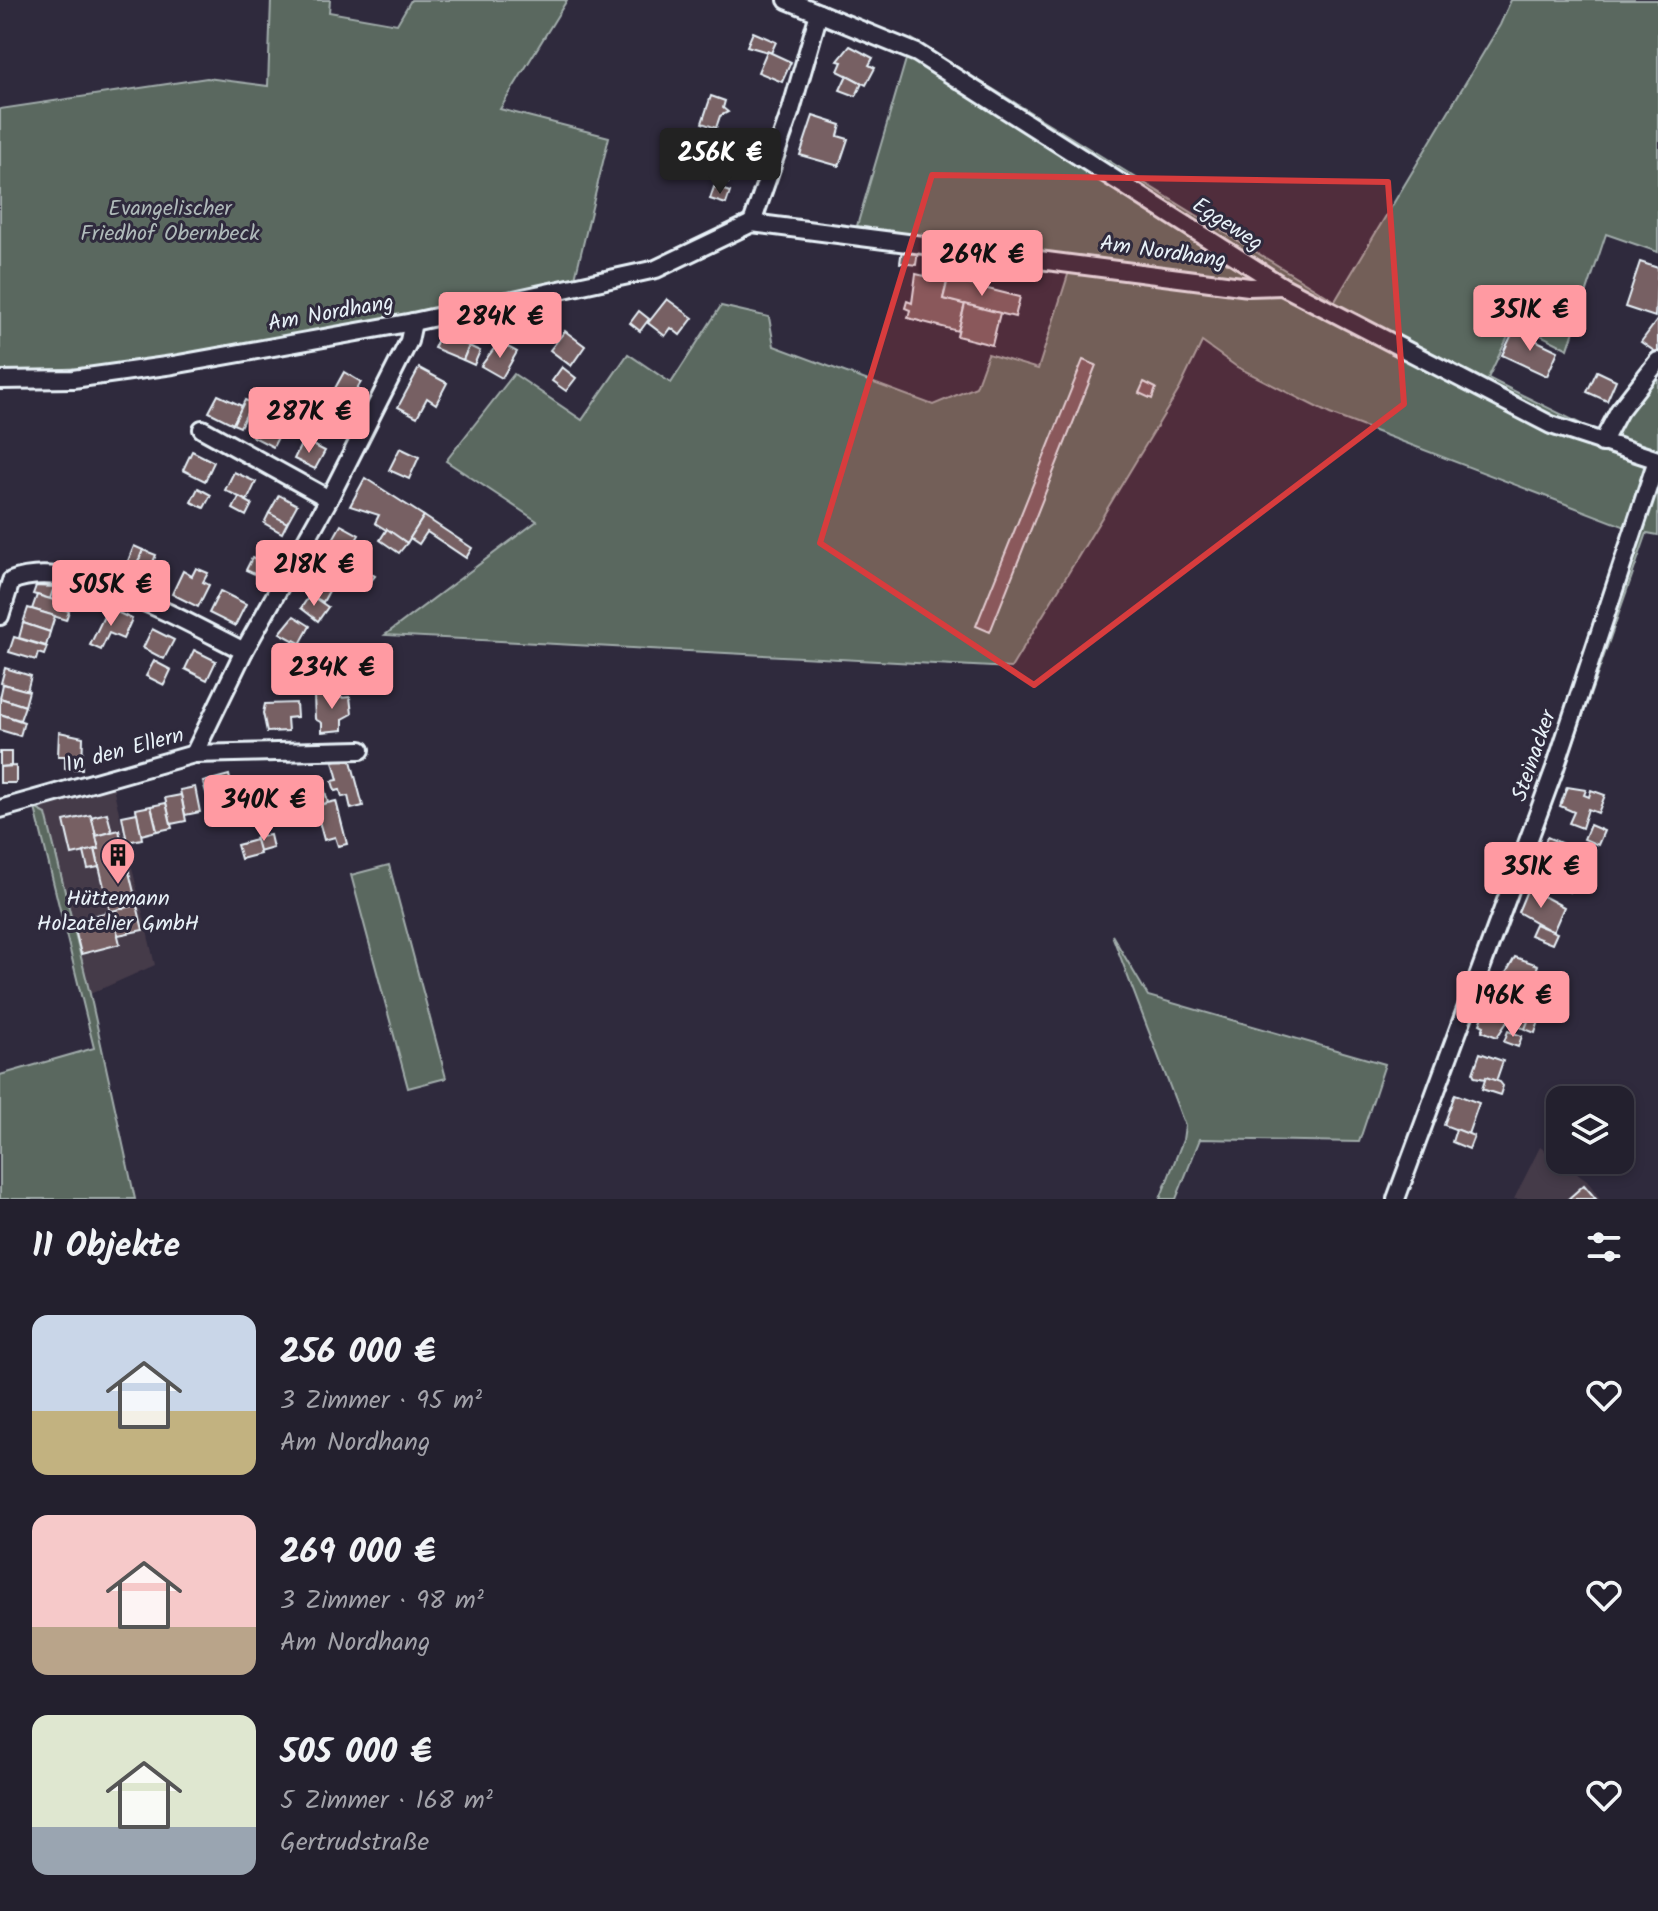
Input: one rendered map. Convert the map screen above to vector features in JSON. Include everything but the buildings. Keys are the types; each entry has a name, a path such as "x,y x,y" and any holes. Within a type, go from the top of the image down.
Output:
{"street":[{"name":"Eggeweg","path":"787,0 917,53 1282,286 1551,425 1658,460"},
{"path":"752,223 791,110 819,13"},
{"name":"Am Nordhang","path":"0,380 73,379 173,365 413,322 656,269 752,223 1249,287 1282,286"},
{"path":"194,754 244,651 329,499 409,341 413,322"},
{"path":"1602,443 1619,411 1658,361"},
{"path":"202,429 329,499"},
{"name":"Steinacker","path":"1396,1199 1555,768 1658,460"},
{"path":"0,616 11,581 25,575 106,584 244,651"},
{"name":"In den Ellern","path":"0,809 194,754 361,750"}],"highlighted area":[{"path":"932,175 1388,182 1404,404 1034,685 820,543"}],"shaded area":[{"path":"113,787 155,965 90,994 46,815 35,808"},
{"path":"1540,1147 1546,1151 1546,1174 1578,1174 1587,1180 1600,1199 1514,1199"}],"green space":[{"name":"Evangelischer Friedhof Obernbeck","path":"271,0 330,0 329,12 397,24 411,0 567,0 500,109 609,137 575,278 216,352 71,369 0,371 0,109 207,78 268,86"},
{"path":"1511,0 1658,0 1658,252 1606,234 1568,349 1515,322 1488,378 1603,435 1658,354 1658,535 1647,533 1565,767 1446,1078 1626,527 1330,414 1237,367 1202,342 1180,388 1011,668 385,635 537,521 446,461 514,374 582,420 628,354 671,383 721,306 769,317 774,346 933,405 976,387 988,354 1038,369 1073,259 857,226 912,39 1335,301 1500,25"},
{"path":"35,808 46,814 135,1199 0,1199 0,1075 94,1048"},
{"path":"389,865 446,1078 408,1088 351,875"},
{"path":"1112,935 1148,996 1385,1064 1359,1142 1200,1139 1176,1199 1160,1199 1183,1140 1185,1126"}],"place":[{"name":"Hüttemann Holzatelier GmbH","path":"118,886"}]}
